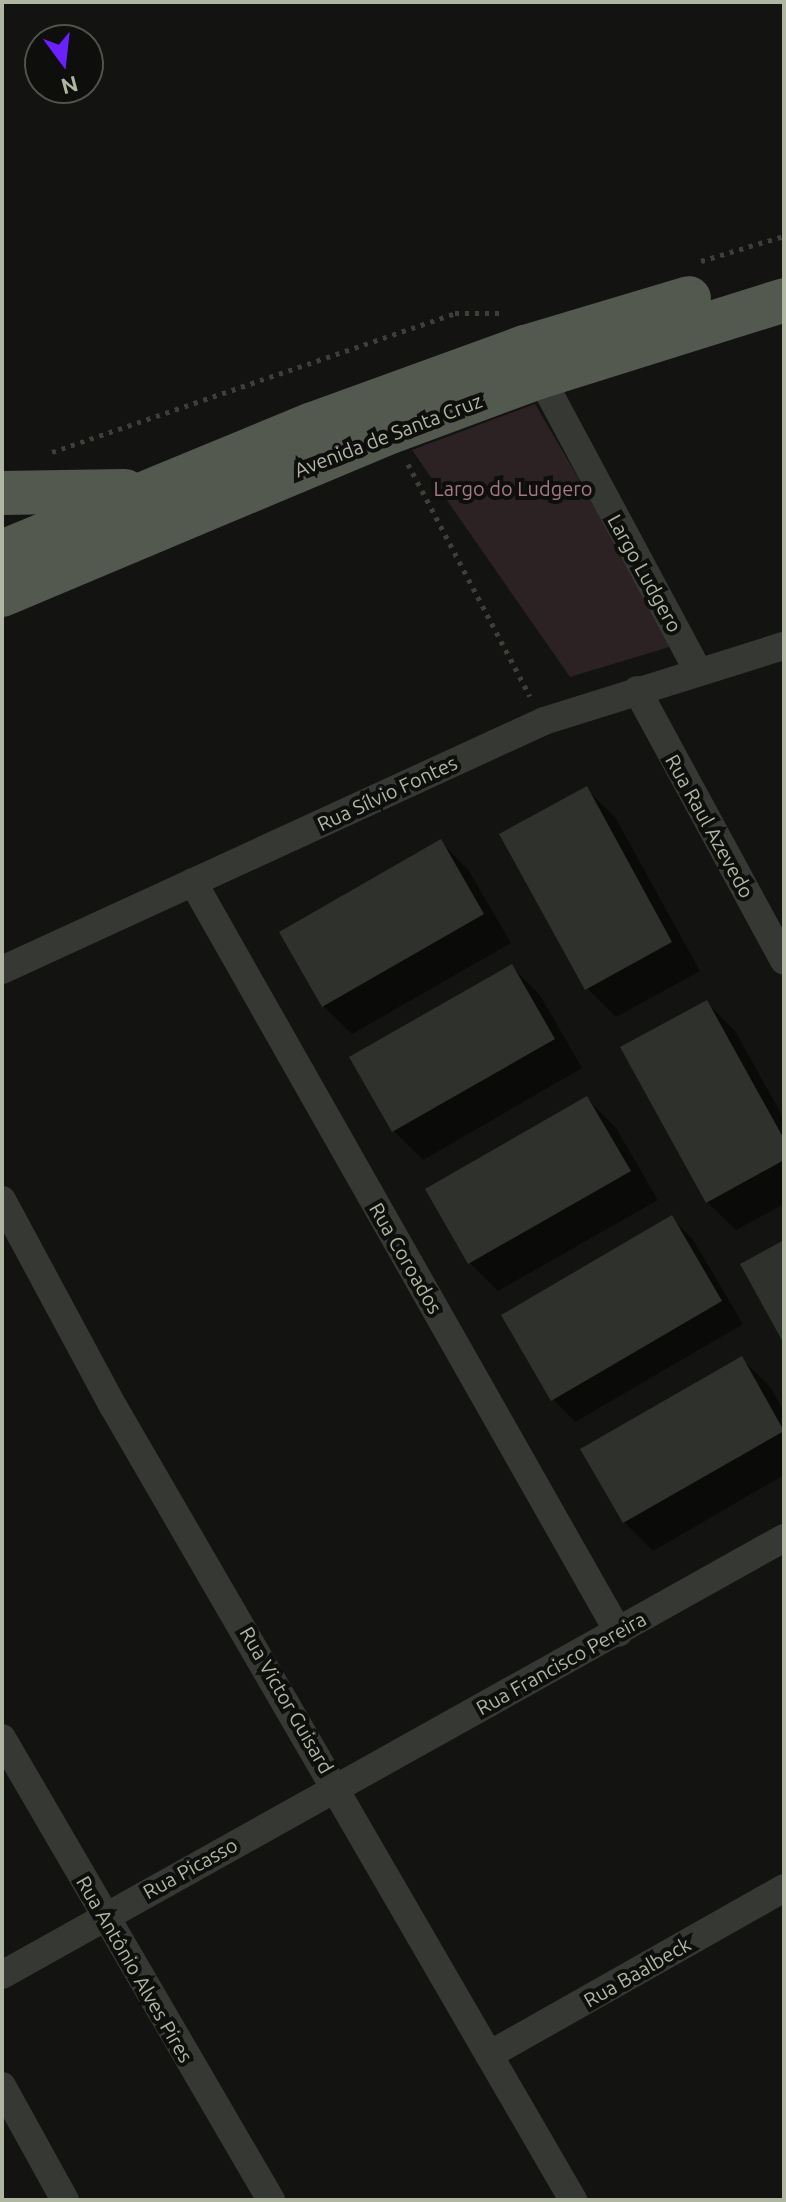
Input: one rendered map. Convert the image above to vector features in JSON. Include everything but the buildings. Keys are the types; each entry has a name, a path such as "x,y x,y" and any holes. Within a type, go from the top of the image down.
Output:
{"main road":[{"name":"Avenida de Santa Cruz","path":"2,552 525,346 784,270"},
{"name":"Avenida de Santa Cruz","path":"2,595 390,432 525,346 784,300"},
{"path":"2,493 118,493 175,482"}],"street":[{"name":"Largo Ludgero","path":"525,346 698,671"},
{"name":"Rua Sílvio Fontes","path":"2,970 544,721 784,646"},
{"name":"Rua Raul Azevedo","path":"637,690 784,961"},
{"name":"Rua Coroados","path":"193,882 619,1633"},
{"name":"Rua Victor Guisard","path":"2,1200 113,1406 337,1785 573,2200"},
{"name":"Rua Francisco Pereira","path":"337,1785 619,1633 784,1538"},
{"name":"Rua Antônio Alves Pires","path":"2,1738 103,1917 271,2200"},
{"name":"Rua Picasso","path":"2,1975 337,1785"},
{"name":"Rua Baalbeck","path":"489,2055 784,1888"},
{"path":"2,2086 65,2200"}],"path":[{"path":"693,264 784,236"},
{"path":"46,455 455,313 525,346"},
{"path":"390,432 544,721"}],"green space":[{"name":"Largo do Ludgero","path":"535,404 676,645 570,677 412,450"}]}
